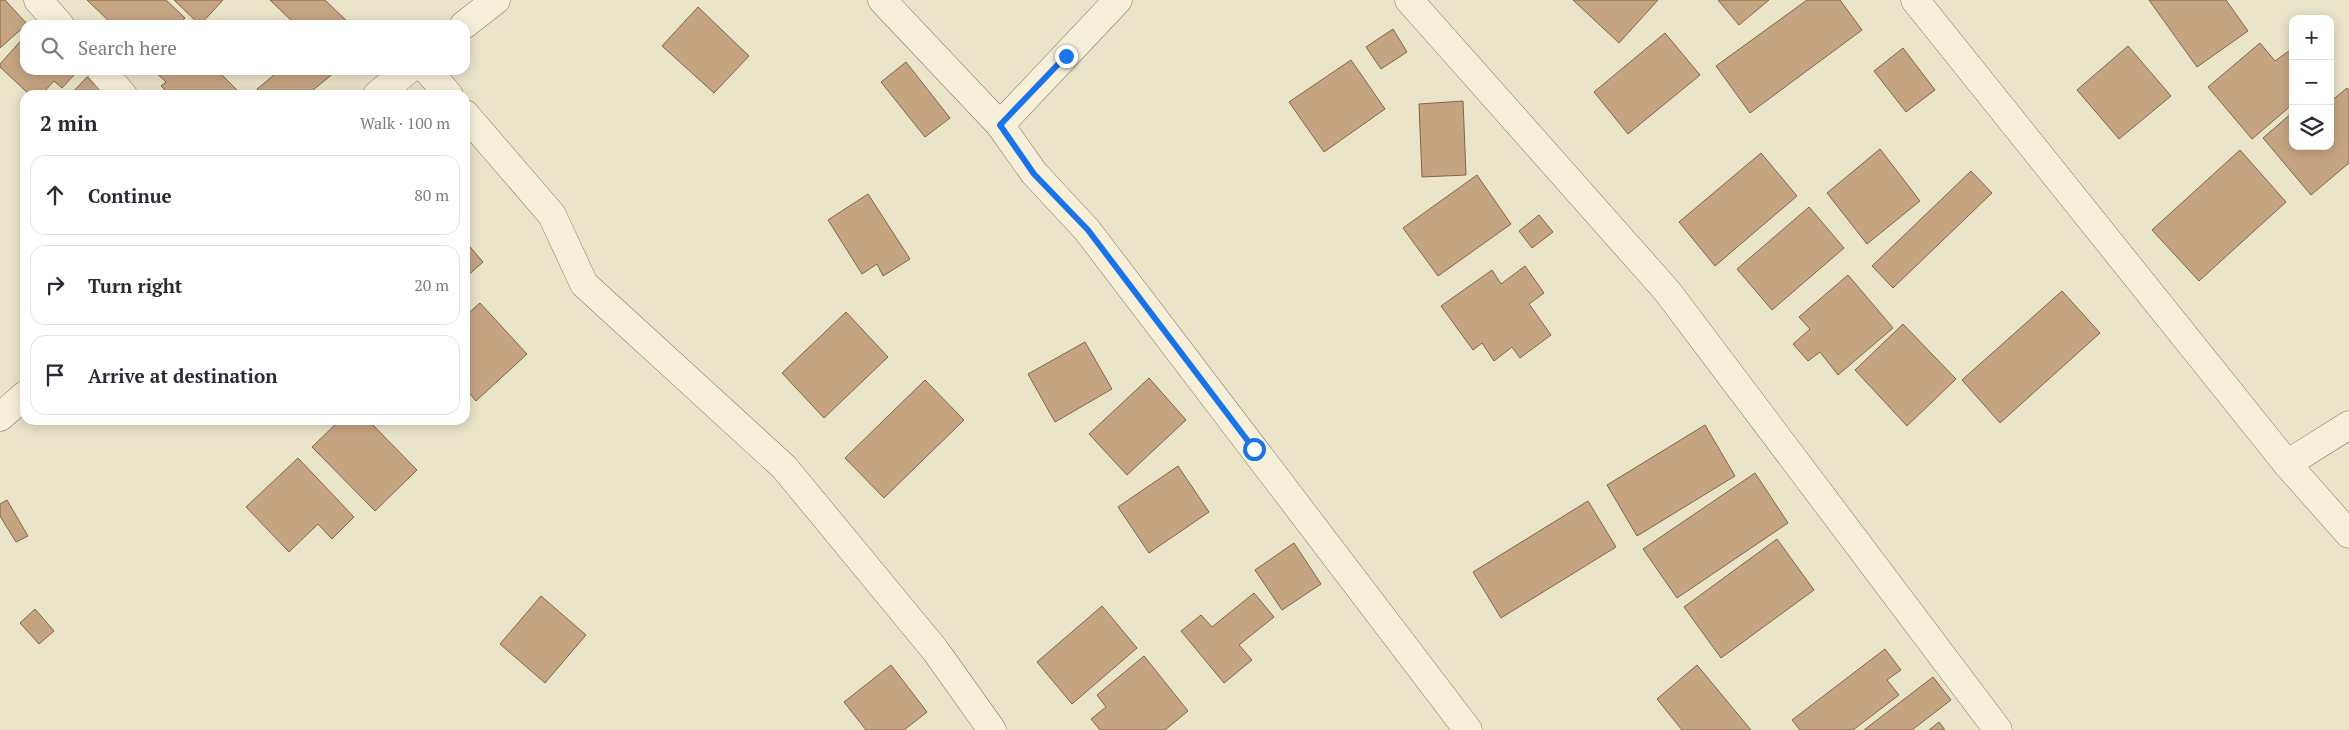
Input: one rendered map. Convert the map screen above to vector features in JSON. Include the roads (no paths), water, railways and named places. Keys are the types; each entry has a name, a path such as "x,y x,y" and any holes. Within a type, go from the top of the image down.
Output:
{"street":[{"path":"38,0 56,20"},
{"path":"470,20 496,0"},
{"path":"882,0 1000,125 1034,174 1088,230 1468,730"},
{"path":"1000,125 1118,0"},
{"path":"1409,0 1667,291 1998,730"},
{"path":"1915,0 2287,464 2349,534"},
{"path":"105,75 119,90"},
{"path":"383,90 402,75"},
{"path":"431,75 445,90"},
{"path":"470,120 552,215 584,284 784,467 935,650 992,730"},
{"path":"0,417 20,399"},
{"path":"2287,464 2349,425"}]}
